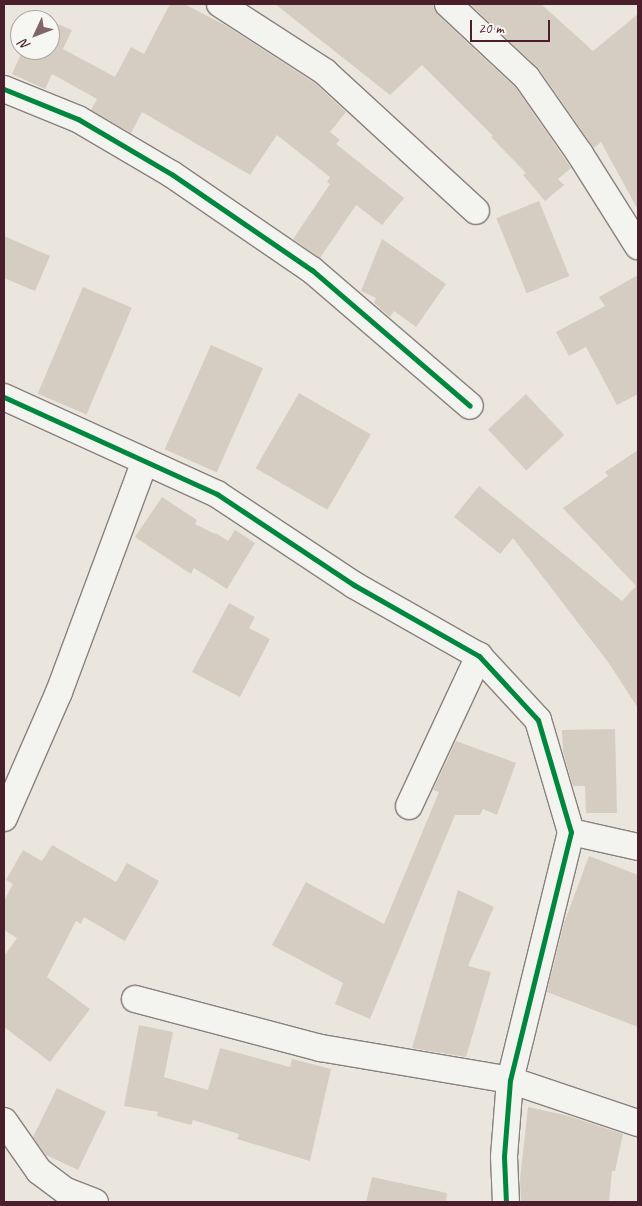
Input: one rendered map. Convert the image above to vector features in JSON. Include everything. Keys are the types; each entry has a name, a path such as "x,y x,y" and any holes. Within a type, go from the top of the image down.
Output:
{"street":[{"path":"220,4 325,72 476,211"},
{"path":"448,4 527,78 580,154 638,246"},
{"path":"4,89 78,119 181,181 312,270 470,406"},
{"path":"4,397 217,494 354,585 479,656 538,720 571,832 510,1080 504,1157 506,1202"},
{"path":"4,818 59,692 145,461"},
{"path":"409,806 479,656"},
{"path":"571,832 638,847"},
{"path":"135,999 322,1048 510,1080 638,1123"},
{"path":"4,1121 39,1171 66,1191 95,1202"}],"building":[{"path":"170,4 184,4 225,25 316,84 346,112 330,132 340,140 336,144 404,198 382,225 356,205 320,258 293,239 330,184 327,182 330,177 277,135 250,175 142,112 131,133 91,110 97,99 52,74 45,89 12,74 18,60 60,60 60,25 72,30 63,49 115,77 131,47 144,54"},
{"path":"275,4 433,4 438,15 516,88 571,168 558,179 564,185 545,201 523,175 526,173 491,137 493,136 422,65 390,95"},
{"path":"470,4 541,4 593,51 638,14 638,210 601,142 594,148 539,69"},
{"path":"539,201 569,276 527,293 496,218"},
{"path":"4,236 50,256 35,291 4,278"},
{"path":"382,239 446,284 416,327 394,311 390,317 374,303 376,298 361,291"},
{"path":"638,275 638,394 617,405 586,347 569,356 556,332 605,306 599,297"},
{"path":"83,287 132,308 86,414 38,394"},
{"path":"211,345 263,368 217,472 165,449"},
{"path":"299,393 371,434 327,510 256,468"},
{"path":"526,394 564,435 526,470 488,429"},
{"path":"638,450 638,708 608,662 513,538 500,554 454,517 479,486 622,601 636,586 563,508 608,476 605,472"},
{"path":"162,497 197,520 195,524 216,533 228,541 235,530 255,543 227,589 194,568 191,574 135,537"},
{"path":"229,603 255,617 249,628 270,639 240,697 192,672"},
{"path":"615,729 617,813 586,813 585,786 573,786 563,752 562,730"},
{"path":"456,741 516,763 497,815 483,809 480,815 455,815 370,1019 335,1004 343,983 272,945 306,882 384,924 439,792 433,790"},
{"path":"52,845 116,882 127,863 159,881 125,941 84,917 81,924 76,921 47,977 90,1009 50,1062 4,1027 4,956 17,938 4,930 4,901 13,884 6,880 23,850 42,861"},
{"path":"589,856 638,875 638,1027 547,992 564,923"},
{"path":"458,890 494,907 468,966 491,972 466,1057 412,1048"},
{"path":"139,1025 173,1032 164,1077 208,1090 220,1048 290,1067 292,1059 331,1069 310,1161 237,1139 239,1134 193,1120 191,1125 157,1116 158,1112 124,1106"},
{"path":"57,1088 106,1112 78,1170 46,1155 33,1137"},
{"path":"528,1107 569,1116 623,1134 615,1171 612,1171 609,1202 521,1202 520,1179"},
{"path":"372,1177 447,1193 446,1202 366,1202"}],"cycle path":[{"path":"4,89 78,119 173,175 312,270 470,406"},
{"path":"4,397 217,494 354,585 479,656 538,720 571,832 510,1080 504,1157 506,1202"}]}
